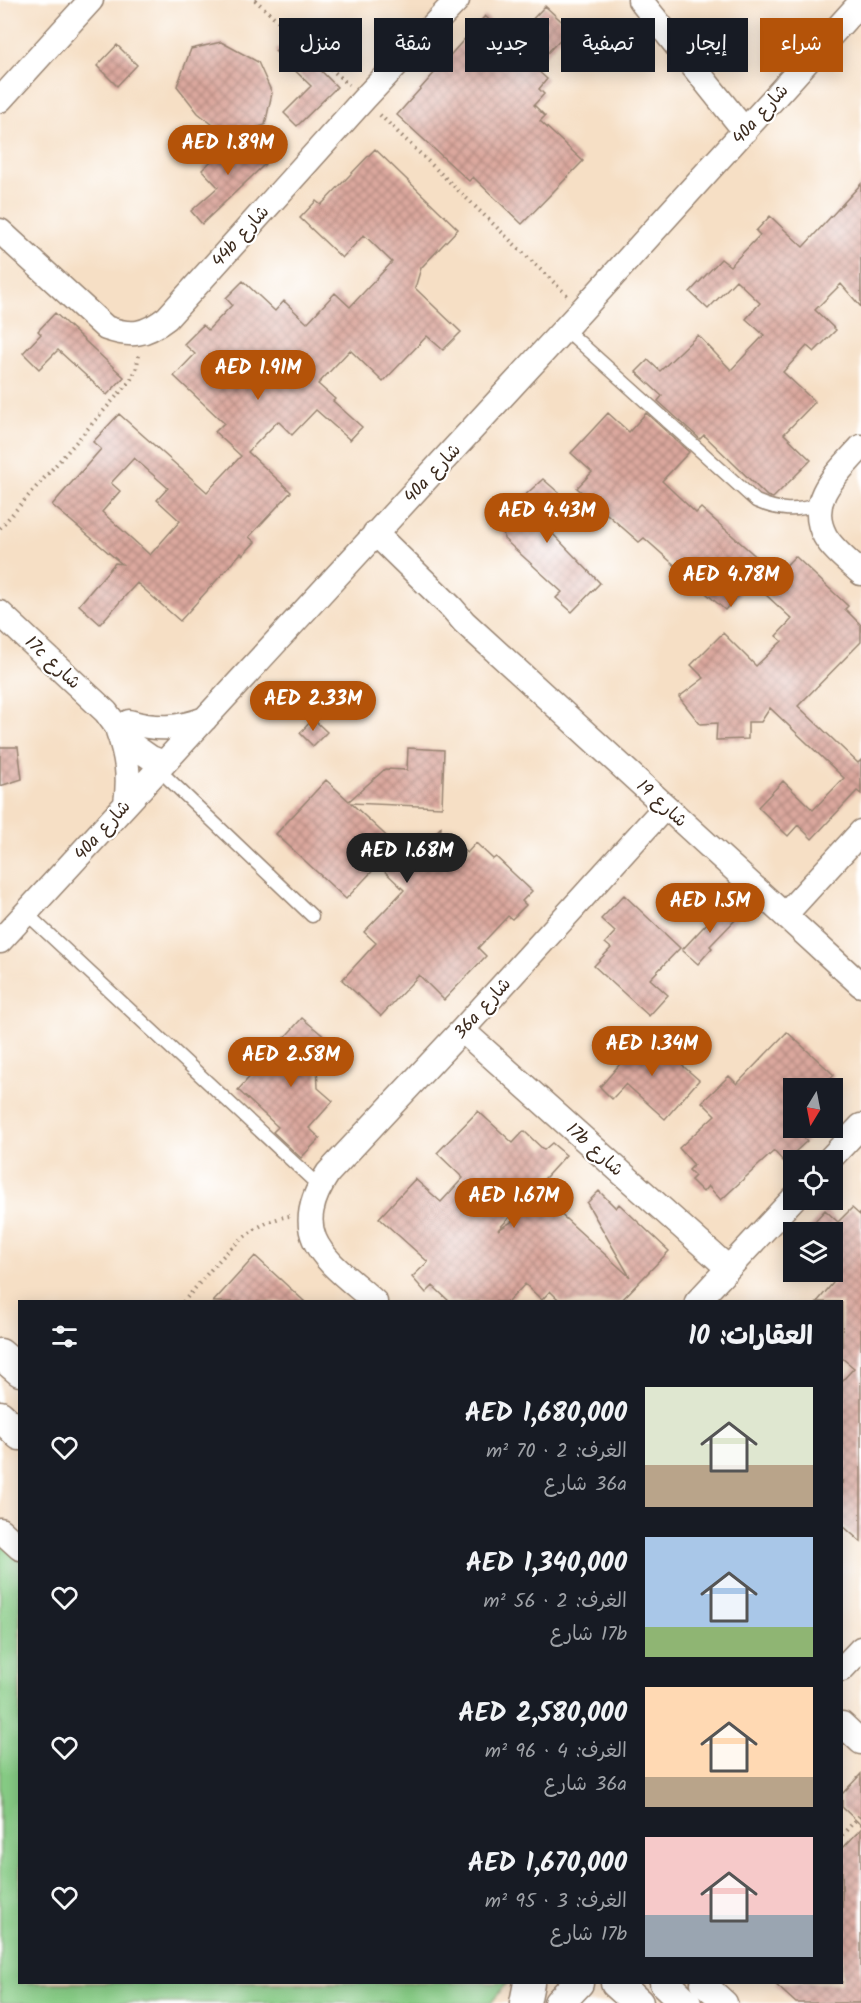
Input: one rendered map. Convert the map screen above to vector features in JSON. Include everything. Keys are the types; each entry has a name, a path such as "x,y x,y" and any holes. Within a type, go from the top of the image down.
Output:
{"street":[{"path":"0,100 91,0"},
{"name":"44b شارع","path":"140,333 154,328 166,318 457,0"},
{"path":"640,0 677,44 751,123"},
{"name":"40a شارع","path":"0,942 565,329 861,2"},
{"path":"0,231 106,328 121,334 140,333"},
{"path":"861,447 828,483 819,504 819,521 825,536 861,573"},
{"name":"شارع 19","path":"369,540 452,608 464,622 665,807 861,984"},
{"name":"17c شارع","path":"0,613 118,722 139,750 161,766"},
{"path":"126,803 129,785 128,767 118,722 167,729 186,726 205,719"},
{"name":"36a شارع","path":"309,1216 319,1186 328,1173 665,807"},
{"path":"785,915 861,832"},
{"name":"17b شارع","path":"462,1030 728,1268"},
{"path":"838,1150 861,1126"},
{"path":"699,1300 783,1210"},
{"path":"309,1216 310,1231 317,1246 373,1300"},
{"path":"0,1354 18,1369"},
{"path":"0,1416 18,1433"},
{"path":"0,1530 18,1547"},
{"path":"843,1668 861,1648"},
{"path":"843,1725 861,1742"},
{"path":"525,2003 529,1984"},
{"path":"559,2003 577,1984"},
{"path":"665,1984 686,2003"},
{"path":"704,1984 725,2003"}],"lane":[{"path":"565,329 756,501 771,508 787,511 819,504"},
{"path":"161,766 312,916"},
{"path":"26,913 319,1186"},
{"path":"0,1551 18,1549"}],"path":[{"path":"255,0 364,99 582,310"},
{"path":"0,528 130,381 139,358 140,333"},
{"path":"185,1300 254,1228 281,1218 309,1216"},
{"path":"843,1834 861,1814"}],"green space":[{"path":"0,1541 18,1556 18,1984 506,1984 491,2003 0,2003"}],"building":[{"path":"545,6 561,21 561,38 549,51 549,18 534,18"},
{"path":"465,38 465,72 539,72 547,79 539,89 544,94 534,105 545,116 540,121 583,161 522,224 473,177 469,181 397,115 435,72 453,72 453,52"},
{"path":"221,42 258,62 272,93 265,125 228,137 198,113 177,86 191,49"},
{"path":"117,45 137,65 117,86 97,66"},
{"path":"297,72 322,72 337,87 297,126 284,113 311,86"},
{"path":"237,136 265,164 202,224 191,211 218,187 202,170"},
{"path":"375,149 458,229 421,268 415,288 461,332 443,350 427,336 383,382 350,350 318,384 362,427 350,440 316,410 292,435 278,421 248,452 291,492 249,537 255,542 243,555 241,553 180,621 137,583 100,624 79,605 115,563 122,564 52,505 101,449 93,442 119,414 207,492 241,456 215,432 224,423 174,376 195,354 184,344 203,325 208,330 232,305 226,298 243,281 275,311 284,301 307,323 335,293 350,307 392,262 364,235 342,258 300,218 316,201 321,205","holes":["134,458 168,488 157,500 180,521 150,555 102,512 120,491 111,483"]},
{"path":"861,184 861,307 841,284 815,310 836,330 814,352 807,346 783,372 815,402 784,434 811,460 773,498 767,496 704,435 700,439 658,401 662,396 636,372 648,360 660,371 698,335 731,370 764,335 746,319 760,303 736,280 708,309 690,292 721,259 730,266 760,235 756,231 770,216 803,247"},
{"path":"55,313 124,377 107,395 58,350 39,369 23,353 41,334 38,331"},
{"path":"608,413 629,432 646,413 689,452 662,481 696,513 701,508 777,575 795,556 848,606 845,609 861,625 861,642 798,706 858,763 861,760 861,794 857,791 812,839 798,825 788,836 758,807 783,781 813,810 844,778 770,708 761,722 748,722 748,739 716,740 717,723 700,724 679,697 704,678 691,665 723,633 756,666 782,641 776,636 792,619 751,581 725,610 644,538 639,542 577,488 592,472 571,453"},
{"path":"543,479 567,500 551,519 552,533 600,583 572,612 556,598 562,592 504,539 502,516"},
{"path":"313,719 327,732 313,746 300,733"},
{"path":"0,747 18,747 22,779 0,786"},
{"path":"408,748 444,750 442,807 351,803 411,859 441,827 440,841 447,835 467,853 476,843 493,859 496,857 532,891 522,901 526,905 512,919 508,916 478,948 486,956 444,1000 419,975 381,1016 342,980 376,943 364,932 404,890 378,865 346,899 276,834 326,780 349,801 385,769 407,770"},
{"path":"624,895 680,948 650,979 668,995 649,1016 594,966 611,948 605,943 615,932 601,919"},
{"path":"725,904 739,916 710,946 712,948 698,964 682,950"},
{"path":"302,1018 326,1038 309,1057 317,1064 318,1088 333,1101 309,1128 320,1138 301,1158 273,1132 278,1127 238,1090"},
{"path":"787,1032 834,1075 831,1078 783,1078 783,1138 804,1138 807,1141 797,1150 783,1150 783,1161 774,1151 721,1200 708,1186 703,1192 691,1180 695,1176 689,1170 694,1165 679,1148 715,1115 702,1102 729,1076 737,1084"},
{"path":"646,1034 699,1080 665,1119 626,1084 612,1099 600,1087"},
{"path":"478,1111 513,1143 524,1131 544,1150 552,1143 566,1155 498,1230 546,1201 630,1277 587,1203 599,1191 616,1208 619,1204 669,1251 622,1300 559,1300 550,1291 542,1300 525,1284 510,1300 448,1300 433,1286 426,1293 412,1277 428,1262 379,1218 415,1179 441,1202 463,1178 437,1153"},
{"path":"852,1208 861,1216 861,1542 843,1526 843,1380 854,1368 843,1359 843,1300 819,1300 833,1283 843,1282 843,1222 838,1222"},
{"path":"825,1210 838,1222 814,1222"},
{"path":"255,1256 303,1300 215,1300"},
{"path":"861,1774 861,1825 843,1808 843,1793"},
{"path":"861,1829 861,2003 796,2003 775,1984 843,1984 843,1848"}]}
